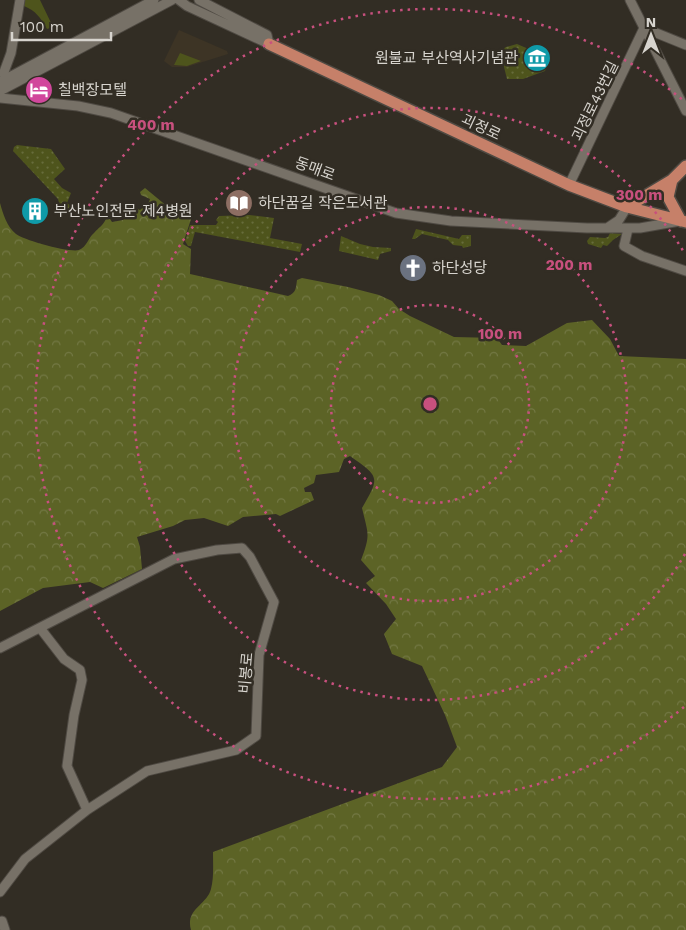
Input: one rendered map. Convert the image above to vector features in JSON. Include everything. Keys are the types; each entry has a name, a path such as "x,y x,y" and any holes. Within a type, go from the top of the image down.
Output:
{"main road":[{"name":"괴정로","path":"269,44 569,185 627,207 683,222"},
{"path":"627,207 672,180 686,166"},
{"path":"672,180 668,197 683,222"}],"street":[{"path":"3,81 4,72 11,53 20,0"},
{"path":"3,81 154,0"},
{"path":"0,91 172,0"},
{"name":"괴정로","path":"179,0 187,6 269,44"},
{"name":"괴정로","path":"199,0 267,35 269,44"},
{"path":"630,0 686,111"},
{"path":"644,28 686,45"},
{"name":"괴정로43번길","path":"569,185 644,28"},
{"name":"동매로","path":"0,98 78,106 111,113 396,213 451,221 587,228 628,229 683,222"},
{"path":"607,228 619,220 627,207"},
{"path":"628,229 624,246 642,256 686,272"},
{"name":"비봉로","path":"0,648 174,559 217,550 242,548 250,557 274,602 259,655 256,736 236,750 147,771 87,810 25,858 0,892"},
{"path":"40,628 64,659 80,670 82,680 74,715 67,766 87,810"}],"shaded area":[{"path":"179,30 227,51 228,54 187,67 172,67 164,61"}],"green space":[{"path":"24,0 40,0 53,27 47,29 32,10 24,6"},
{"path":"517,44 545,56 545,71 523,79 507,79 500,51"},
{"path":"180,53 201,61 187,66 174,65"},
{"path":"17,145 51,149 65,169 54,179 62,188 71,193 67,203 75,211 60,207 58,199 13,151"},
{"path":"145,188 168,207 187,208 192,216 183,244 191,249 190,274 288,296 294,292 297,280 302,278 348,287 379,295 392,301 399,309 410,316 454,337 497,338 502,345 526,346 567,323 592,320 610,339 619,356 686,359 686,930 191,930 191,917 211,889 213,852 442,767 457,747 445,715 422,666 392,654 384,634 396,619 386,604 366,583 375,576 361,560 368,534 362,508 372,490 374,478 367,469 350,456 344,459 339,472 316,475 314,483 304,488 305,492 311,492 314,500 280,516 276,514 243,517 228,526 204,518 185,520 173,526 137,537 142,569 103,588 90,582 43,588 0,611 0,203 8,224 20,237 66,250 79,250 84,247 106,219 110,219 112,222 123,220 130,215 124,210 131,206 140,210 146,205 150,199 141,195 140,192"},
{"path":"249,215 274,218 270,238 302,244 300,252 195,232 191,246 188,246 185,241 190,225 216,225 218,222 216,220 219,216"},
{"path":"416,229 459,239 462,235 471,235 471,246 463,248 462,246 453,245 448,240 422,234 412,239"},
{"path":"610,233 622,234 607,246 603,245 601,248 588,244 587,241 590,237 605,238"},
{"path":"341,236 360,244 391,248 391,251 380,254 378,260 339,251"}],"place":[{"name":"원불교 부산역사기념관","path":"537,58"},
{"name":"칠백장모텔","path":"39,90"},
{"name":"하단꿈길 작은도서관","path":"239,203"},
{"name":"부산노인전문 제4병원","path":"35,211"},
{"name":"하단성당","path":"413,268"}]}
